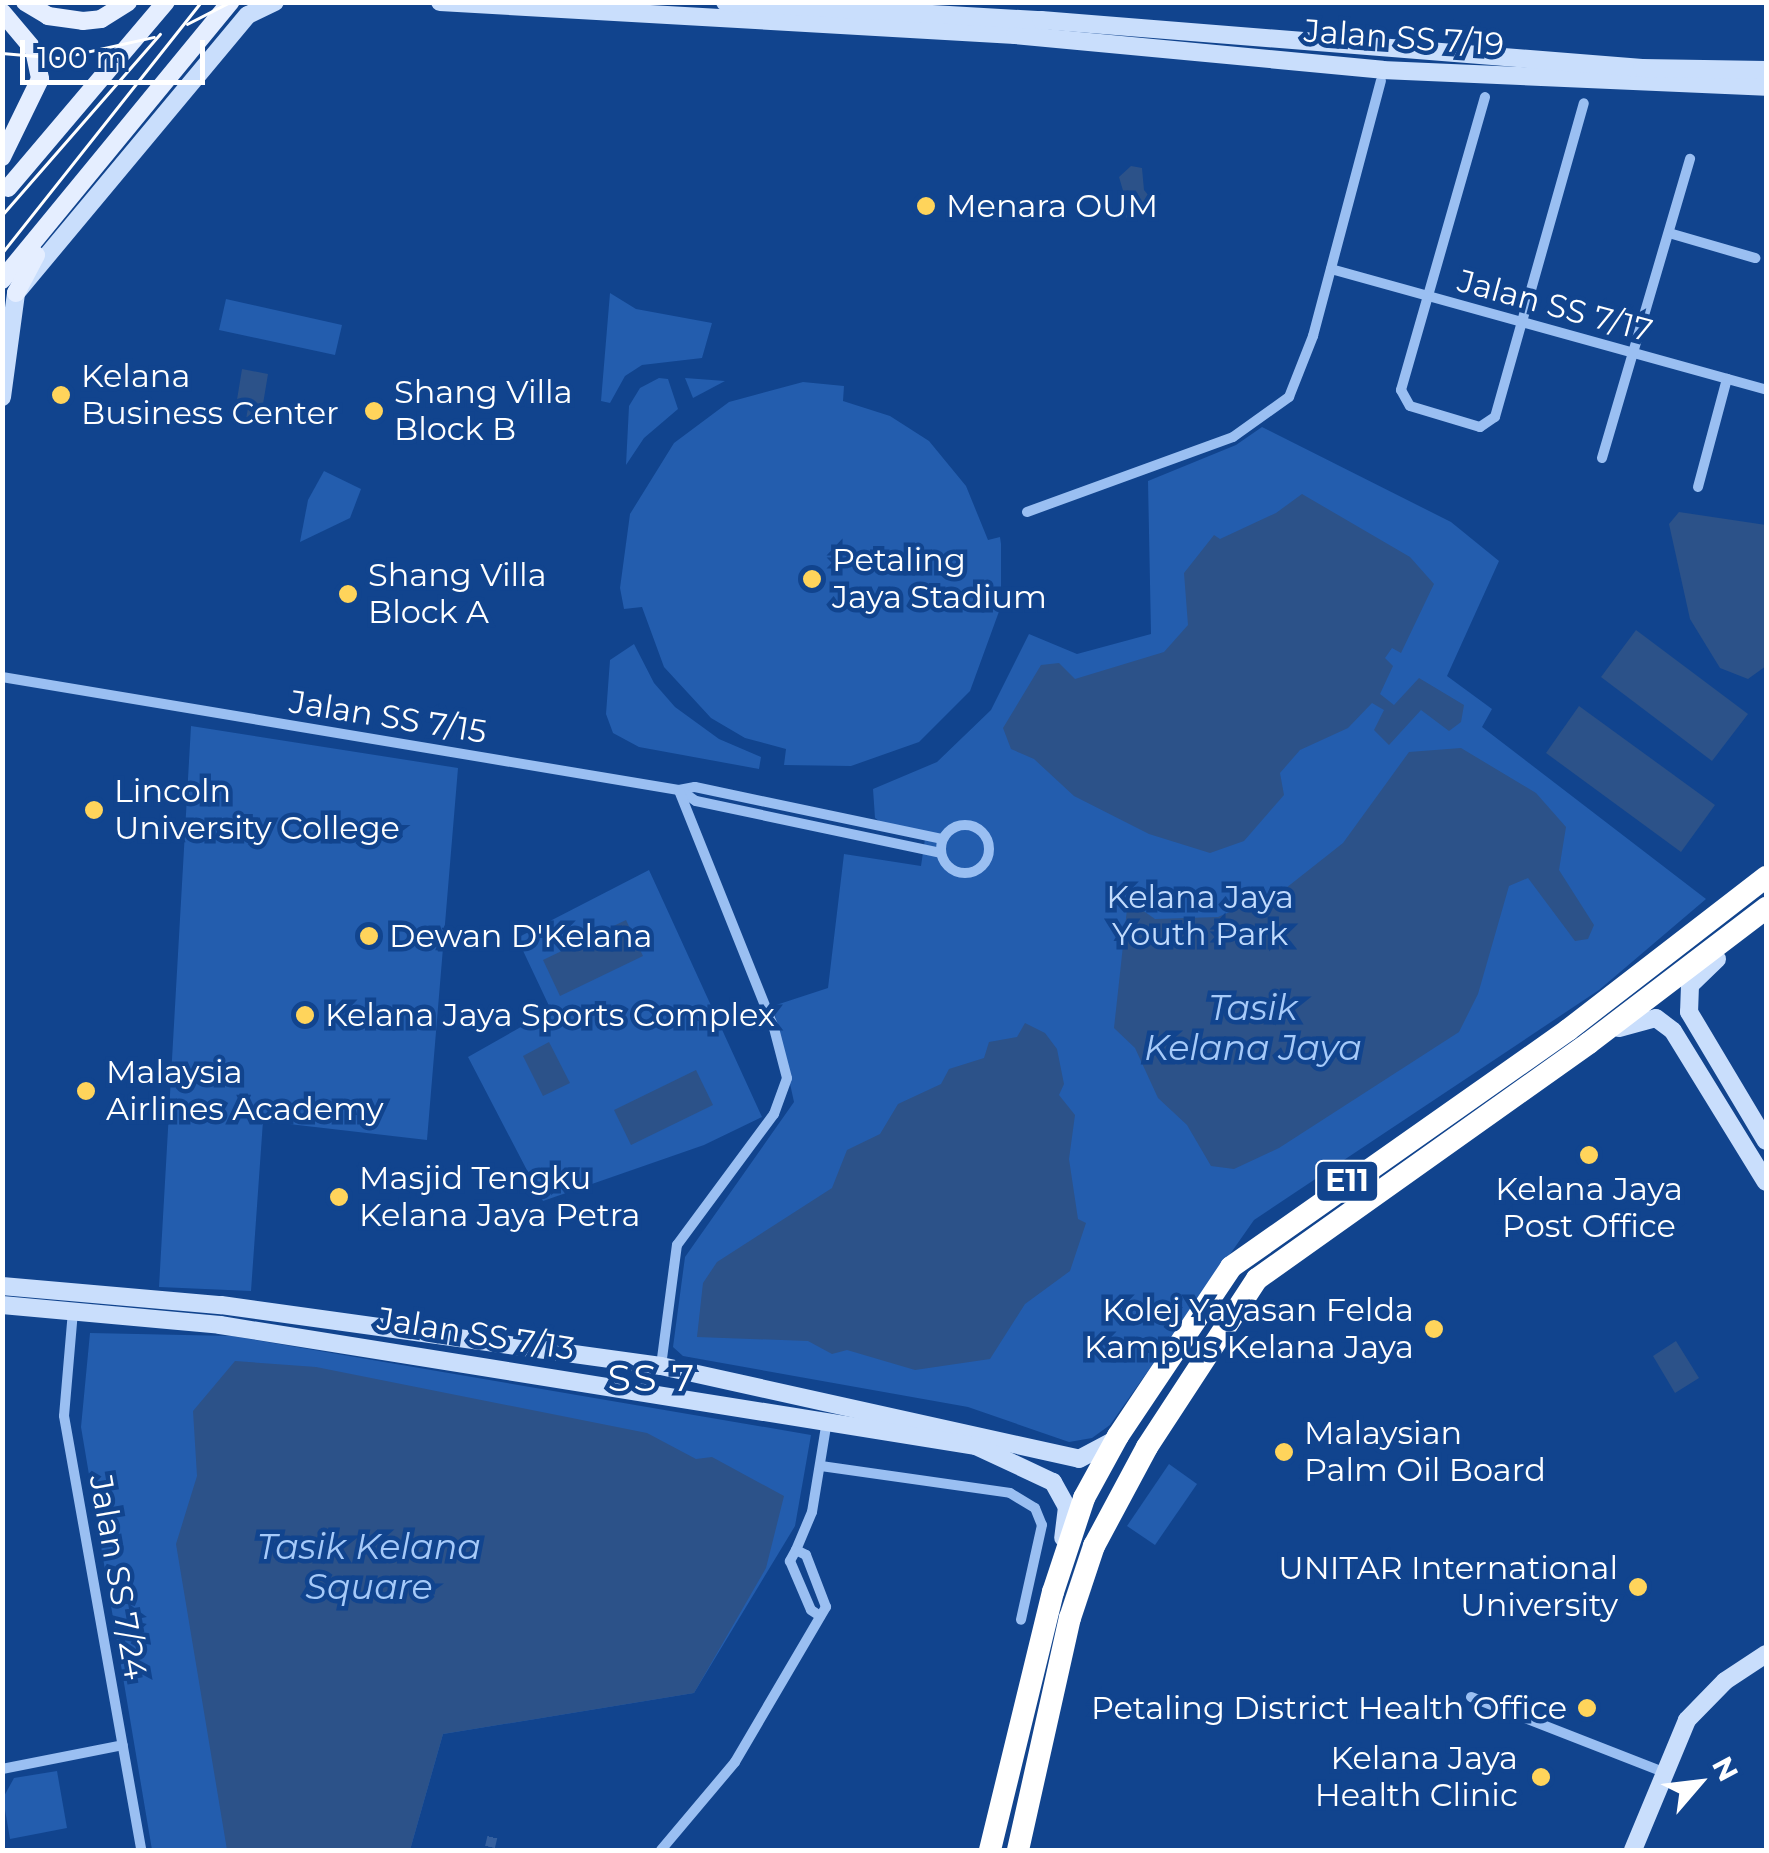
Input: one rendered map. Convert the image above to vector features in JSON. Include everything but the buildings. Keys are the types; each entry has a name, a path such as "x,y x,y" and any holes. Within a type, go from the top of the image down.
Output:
{"highway":[{"name":"E11","path":"990,1850 1053,1592 1084,1498 1118,1436 1231,1267 1254,1246 1568,1030 1766,877"},
{"name":"E11","path":"1018,1850 1070,1618 1094,1546 1128,1478 1256,1279 1589,1044 1766,908"},
{"path":"1589,1044 1619,1028 1766,922"}],"main road":[{"path":"24,2 48,16 83,21 128,2"},
{"path":"8,188 166,2"},
{"path":"9,286 52,224 230,2"},
{"path":"2,12 34,50 40,80 2,158"}],"street":[{"path":"2,397 9,286 248,15 275,2"},
{"name":"Jalan SS 7/19","path":"440,2 1015,35 1382,70 1766,88"},
{"name":"Jalan SS 7/19","path":"725,2 1042,20 1394,52 1766,70"},
{"path":"1026,512 1144,474 1233,437 1289,396 1331,270 1381,80"},
{"path":"1485,97 1401,390 1410,406 1480,427 1494,417 1584,103"},
{"path":"1602,458 1690,159"},
{"path":"1668,233 1756,258"},
{"name":"Jalan SS 7/17","path":"1331,270 1766,390"},
{"path":"1698,487 1727,379"},
{"name":"Jalan SS 7/15","path":"2,677 679,790 766,800 942,839"},
{"path":"679,790 696,801 941,854"},
{"path":"661,1366 678,1244 774,1114 787,1078 774,1028 679,790"},
{"path":"790,820 792,805"},
{"path":"959,826 974,827 989,852 982,866 968,874 952,870 941,854 942,839 959,826"},
{"path":"1716,960 1690,985 1689,1012 1766,1141"},
{"path":"1619,1028 1656,1018 1673,1030 1766,1182"},
{"name":"Jalan SS 7/13","path":"2,1286 374,1324 661,1366 826,1399 1078,1459 1118,1436"},
{"path":"115,1296 122,1315"},
{"name":"Jalan SS 7/13","path":"2,1306 122,1315 827,1419 976,1446 1047,1476 1067,1507 1053,1592"},
{"name":"Jalan SS 7/24","path":"73,1311 64,1416 141,1850"},
{"path":"661,1850 735,1762 820,1616 811,1610 790,1562 812,1512 827,1419 826,1399"},
{"path":"820,1466 980,1488 1010,1494 1035,1508 1042,1525 1021,1620"},
{"path":"1633,1850 1661,1771 1702,1704 1766,1654"},
{"path":"1470,1697 1661,1771"},
{"path":"2,1769 123,1745"}],"green space":[{"path":"610,293 636,309 712,323 702,358 642,365 625,376 610,403 601,401"},
{"path":"226,299 342,325 335,355 219,330"},
{"path":"659,378 668,379 678,409 644,438 626,465 629,406 640,388"},
{"path":"685,378 725,381 693,398"},
{"name":"Petaling Jaya Stadium","path":"803,382 844,386 843,401 890,416 929,441 966,486 988,540 1000,537 1001,544 1001,606 970,691 919,742 851,766 784,765 786,749 745,738 711,718 664,667 642,607 624,609 620,588 630,514 674,443 729,402"},
{"name":"Kelana Jaya Youth Park","path":"1262,427 1451,522 1499,561 1447,676 1492,709 1482,727 1706,899 1599,990 1254,1220 1110,1425 1092,1438 1069,1442 968,1407 683,1356 673,1347 685,1257 794,1102 773,1006 828,988 844,854 921,866 926,832 887,827 875,818 873,789 937,762 991,710 1029,634 1077,654 1151,634 1148,481 1236,445"},
{"path":"324,471 361,489 350,518 300,542 308,500"},
{"path":"634,644 654,683 675,707 719,739 761,757 759,769 639,747 613,733 606,714 610,660"},
{"name":"Kelana Jaya Sports Complex","path":"191,726 458,768 427,1140 263,1121 251,1291 159,1287"},
{"path":"649,870 762,1117 704,1145 543,1201 468,1057 551,1010 517,938"},
{"name":"Tasik Kelana Square","path":"90,1333 232,1336 811,1435 795,1526 694,1693 443,1734 410,1850 152,1850 81,1427"},
{"path":"1169,1464 1197,1484 1155,1545 1127,1526"},
{"path":"57,1771 67,1828 10,1839 3,1798 14,1778"}],"water":[{"path":"1131,166 1142,168 1144,190 1157,206 1129,221 1118,207 1124,194 1119,177"},
{"path":"242,369 268,374 260,422 246,419 248,408 236,406"},
{"path":"1302,494 1410,557 1434,584 1401,653 1392,648 1385,658 1393,666 1380,694 1394,705 1419,678 1464,705 1461,722 1449,731 1421,710 1389,745 1374,730 1384,710 1372,703 1348,728 1300,750 1280,773 1284,795 1244,841 1210,853 1149,834 1074,796 1034,759 1011,749 1003,728 1041,665 1059,663 1075,679 1164,652 1188,625 1184,573 1214,535 1220,539 1276,513"},
{"path":"1679,512 1766,525 1766,666 1748,679 1720,668 1690,619 1669,524"},
{"path":"1636,630 1748,714 1712,761 1601,677"},
{"path":"1579,706 1715,805 1681,852 1546,753"},
{"name":"Tasik Kelana Jaya","path":"1461,748 1536,793 1566,827 1559,870 1594,925 1588,939 1575,941 1528,878 1509,886 1478,994 1459,1032 1279,1148 1234,1169 1211,1166 1187,1125 1158,1098 1135,1048 1114,1028 1128,900 1155,919 1218,917 1286,888 1343,843 1409,752"},
{"path":"626,920 643,956 560,996 543,960"},
{"name":"Tasik Kelana Jaya","path":"1025,1023 1045,1033 1057,1049 1064,1084 1059,1095 1075,1115 1069,1159 1078,1219 1086,1223 1070,1271 1025,1304 990,1359 915,1370 847,1350 832,1354 808,1341 697,1337 703,1283 717,1262 832,1188 847,1150 880,1134 898,1104 941,1084 949,1069 984,1058 989,1042 1017,1037"},
{"path":"549,1042 570,1083 543,1096 523,1056"},
{"path":"696,1070 713,1105 631,1145 614,1110"},
{"path":"1676,1341 1699,1378 1675,1393 1653,1356"},
{"name":"Tasik Kelana Square","path":"235,1361 316,1367 647,1433 696,1459 712,1457 784,1496 766,1568 694,1693 443,1734 410,1850 227,1850 176,1544 197,1476 193,1411"}],"tunnel":[{"path":"490,1847 493,1834"}],"tram line":[{"path":"2,253 201,2"},
{"path":"187,24 230,2"},
{"path":"2,215 160,34"},
{"path":"2,53 59,58 154,37"}],"place":[{"name":"Menara OUM","path":"926,206"},
{"name":"Kelana Business Center","path":"61,395"},
{"name":"Shang Villa Block B","path":"374,411"},
{"name":"Petaling Jaya Stadium","path":"812,579"},
{"name":"Shang Villa Block A","path":"348,594"},
{"name":"Lincoln University College","path":"94,810"},
{"name":"Dewan D'Kelana","path":"369,936"},
{"name":"Kelana Jaya Sports Complex","path":"305,1015"},
{"name":"Malaysia Airlines Academy","path":"86,1091"},
{"name":"Kelana Jaya Post Office","path":"1589,1155"},
{"name":"Masjid Tengku Kelana Jaya Petra","path":"339,1197"},
{"name":"Kolej Yayasan Felda Kampus Kelana Jaya","path":"1434,1329"},
{"name":"Malaysian Palm Oil Board","path":"1284,1452"},
{"name":"UNITAR International University","path":"1638,1587"},
{"name":"Petaling District Health Office","path":"1587,1708"},
{"name":"Kelana Jaya Health Clinic","path":"1541,1777"}],"district":[{"name":"SS 7","path":"652,1378"}]}
